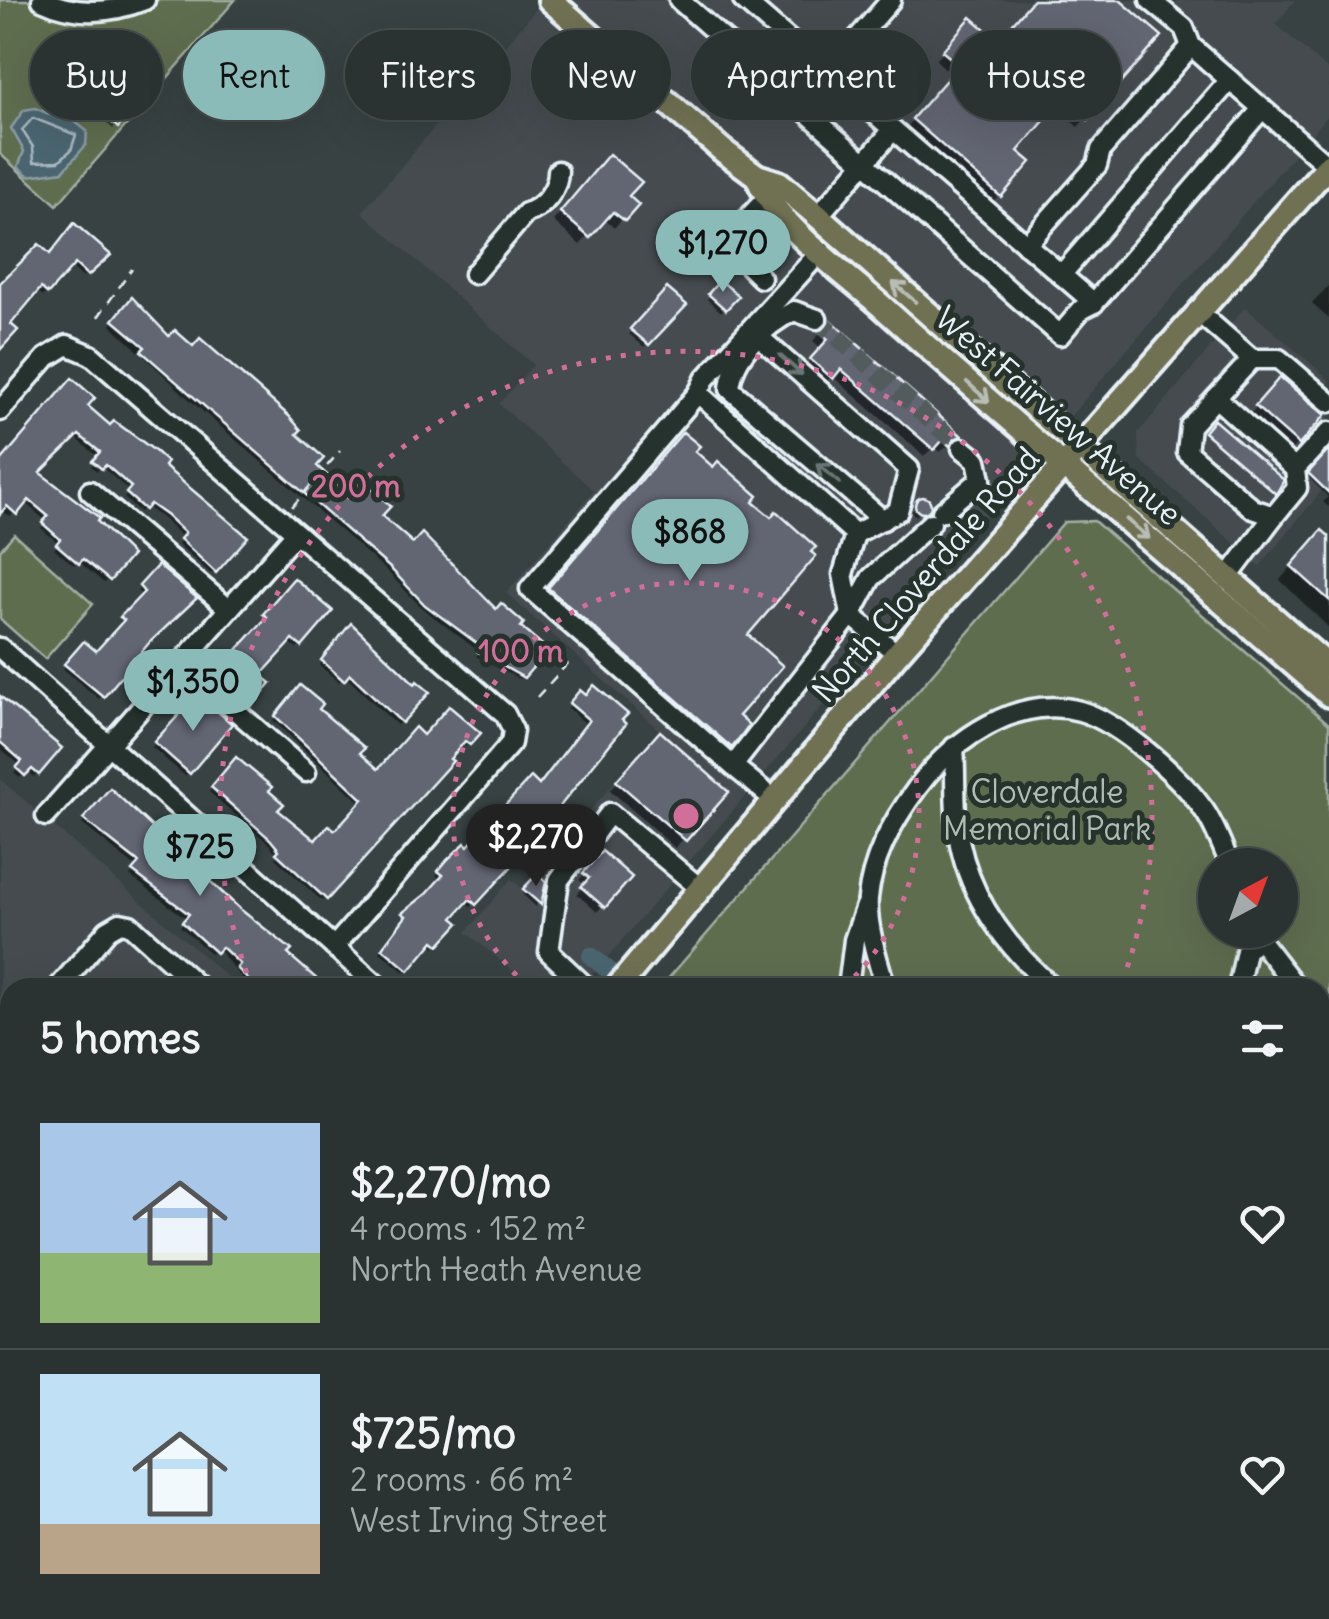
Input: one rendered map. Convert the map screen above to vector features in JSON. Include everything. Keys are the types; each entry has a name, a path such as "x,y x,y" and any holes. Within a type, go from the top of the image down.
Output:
{"main road":[{"name":"West Fairview Avenue","path":"550,0 756,176 780,183 1329,667"},
{"name":"North Cloverdale Road","path":"625,978 897,654 1082,449 1197,311 1328,165"},
{"name":"West Fairview Avenue","path":"756,176 765,200 821,251 1329,694"}],"street":[{"path":"42,0 58,8 97,13 145,0"},
{"path":"679,0 1060,334 1082,309 1094,304 1262,108"},
{"path":"742,0 777,30"},
{"path":"865,30 892,0"},
{"path":"1150,0 1184,28 1191,46 1328,165"},
{"path":"1026,245 1097,165 1101,150 1191,46"},
{"path":"1061,275 1230,80"},
{"path":"881,120 1094,304"},
{"path":"818,216 893,130"},
{"path":"474,274 526,212 537,210 548,197 558,184 558,171"},
{"path":"761,278 729,246 730,238 765,200"},
{"path":"776,801 530,589 698,393 704,379 821,251"},
{"path":"817,319 794,311 777,319 731,368 730,388 883,520"},
{"path":"1197,311 1252,359 1279,359 1329,402"},
{"path":"759,338 909,469 898,512 855,534 843,574 851,615 897,654"},
{"path":"0,411 46,358 68,346 91,354 505,714 512,730 511,743 334,947"},
{"path":"1252,359 1190,426 1187,452 1253,510 1274,516"},
{"path":"698,393 855,534"},
{"path":"1216,398 1296,468"},
{"path":"756,446 773,426"},
{"path":"1228,577 1296,488 1296,468 1329,432"},
{"path":"733,766 851,615 871,578 981,479 977,460 962,448"},
{"path":"90,491 228,609"},
{"path":"46,816 296,533"},
{"path":"0,648 369,978"},
{"path":"181,663 306,772"},
{"path":"849,978 854,940 890,831 930,769 984,726 1012,714 1079,711 1106,724 1180,782 1205,811 1222,848"},
{"path":"954,747 957,830 965,863 1000,936 1043,978"},
{"path":"577,978 550,952 559,880 610,813 701,889"},
{"path":"868,901 884,978"},
{"path":"67,978 108,930 120,923 130,925 189,978"},
{"path":"1240,978 1248,948"},
{"path":"1264,948 1289,978"}],"path":[{"path":"98,317 132,269"},
{"path":"288,510 340,452"},
{"path":"537,698 570,661"}],"shaded area":[{"path":"544,0 1164,0 1173,7 1179,0 1295,0 1276,24 1329,71 1329,114 590,978 522,978 466,932 511,879 523,889 659,730 506,593 594,491 499,404 533,365 362,212 441,120 511,120 511,38"},
{"path":"1245,307 1329,379 1329,482 1260,566 1139,459 1138,433"},
{"path":"0,779 229,978 0,978"}],"green space":[{"path":"0,0 235,0 209,30 183,30 183,60 163,83 163,30 30,30 30,120 131,120 57,205 0,154"},
{"name":"Cloverdale Memorial Park","path":"1094,521 1329,724 1329,978 669,978 1064,522"},
{"path":"14,534 93,604 45,659 0,619 0,550"}],"water":[{"path":"30,109 30,120 73,120 87,131 86,145 63,171 29,176 18,167 24,151 11,128 24,110"}],"building":[{"path":"1033,0 1120,0 1162,36 1121,83 1121,30 1007,30"},
{"path":"971,17 986,30 960,30"},
{"path":"951,40 951,58 942,51"},
{"path":"951,74 951,120 1045,120 1018,151 1031,162 1001,197 913,120 931,120 931,97"},
{"path":"609,154 642,182 629,196 639,205 625,221 613,212 590,238 560,212"},
{"path":"74,223 111,255 88,276 75,264 48,294 41,288 11,324 18,330 0,350 0,283 39,244 50,254"},
{"path":"720,280 739,296 726,310 708,294"},
{"path":"667,288 687,305 649,345 630,329"},
{"path":"132,297 169,336 175,330 193,346 200,338 289,416 301,430 297,434 324,458 317,466 338,485 344,479 361,495 369,486 391,506 382,516 413,543 422,533 496,609 501,603 524,623 521,627 548,650 524,678 478,652 482,647 425,605 390,568 141,351 145,347 113,320"},
{"path":"829,319 962,436 950,446 943,440 934,450 841,369 833,379 810,359 828,339 819,331"},
{"path":"1280,377 1325,415 1299,445 1255,406"},
{"path":"72,378 95,398 88,406 110,425 114,421 155,451 167,462 164,466 248,537 216,573 180,539 185,533 167,516 150,504 145,510 126,493 131,487 106,465 102,469 92,461 100,452 79,435 40,473 100,518 97,521 132,555 110,581 83,559 79,564 56,544 60,539 42,523 48,516 29,500 17,515 7,506 0,514 0,462"},
{"path":"1214,420 1284,480 1276,494 1204,432"},
{"path":"683,432 700,446 695,451 713,467 718,461 758,496 753,502 771,517 776,511 816,547 811,552 816,556 748,635 783,666 739,716 749,725 732,748 548,588"},
{"path":"1329,450 1329,493 1308,473"},
{"path":"923,497 931,505 923,513 915,505"},
{"path":"1322,530 1329,536 1329,600 1291,566"},
{"path":"158,565 197,598 149,643 104,697 64,664 84,641 96,651 124,620 120,617 144,592 139,586"},
{"path":"294,578 333,611 302,647 293,640 261,675 271,683 251,707 214,675 267,617 263,614"},
{"path":"351,623 415,684 417,681 430,692 402,723 350,674 344,681 321,660"},
{"path":"300,685 323,704 319,709 365,748 360,753 378,769 415,727 423,735 449,706 481,733 470,745 465,741 450,759 453,761 327,900 276,853 279,850 270,839 211,787 236,757 272,787 269,791 284,804 278,810 315,840 329,825 335,830 363,799 275,716"},
{"path":"594,685 628,714 622,720 626,724 512,866 476,905 470,899 453,918 459,923 439,945 434,941 409,971 382,948 406,916 402,913 426,894 443,875 438,871 448,859 465,843 468,846 531,777 539,785 589,720 569,703 580,690 586,695"},
{"path":"198,694 232,724 190,774 154,742"},
{"path":"0,696 62,748 39,775 32,769 25,776 16,768 22,761 0,742"},
{"path":"660,731 729,792 686,841 616,781"},
{"path":"110,788 240,909 292,950 288,954 316,978 246,978 237,968 240,964 222,947 216,953 182,922 189,914 132,871 139,863 83,819"},
{"path":"602,851 632,877 605,908 581,887 589,878 583,873"},
{"path":"537,874 546,882 541,905 523,889"}],"waterway":[{"path":"591,956 618,978"}],"tunnel":[{"path":"817,319 962,448"}]}
